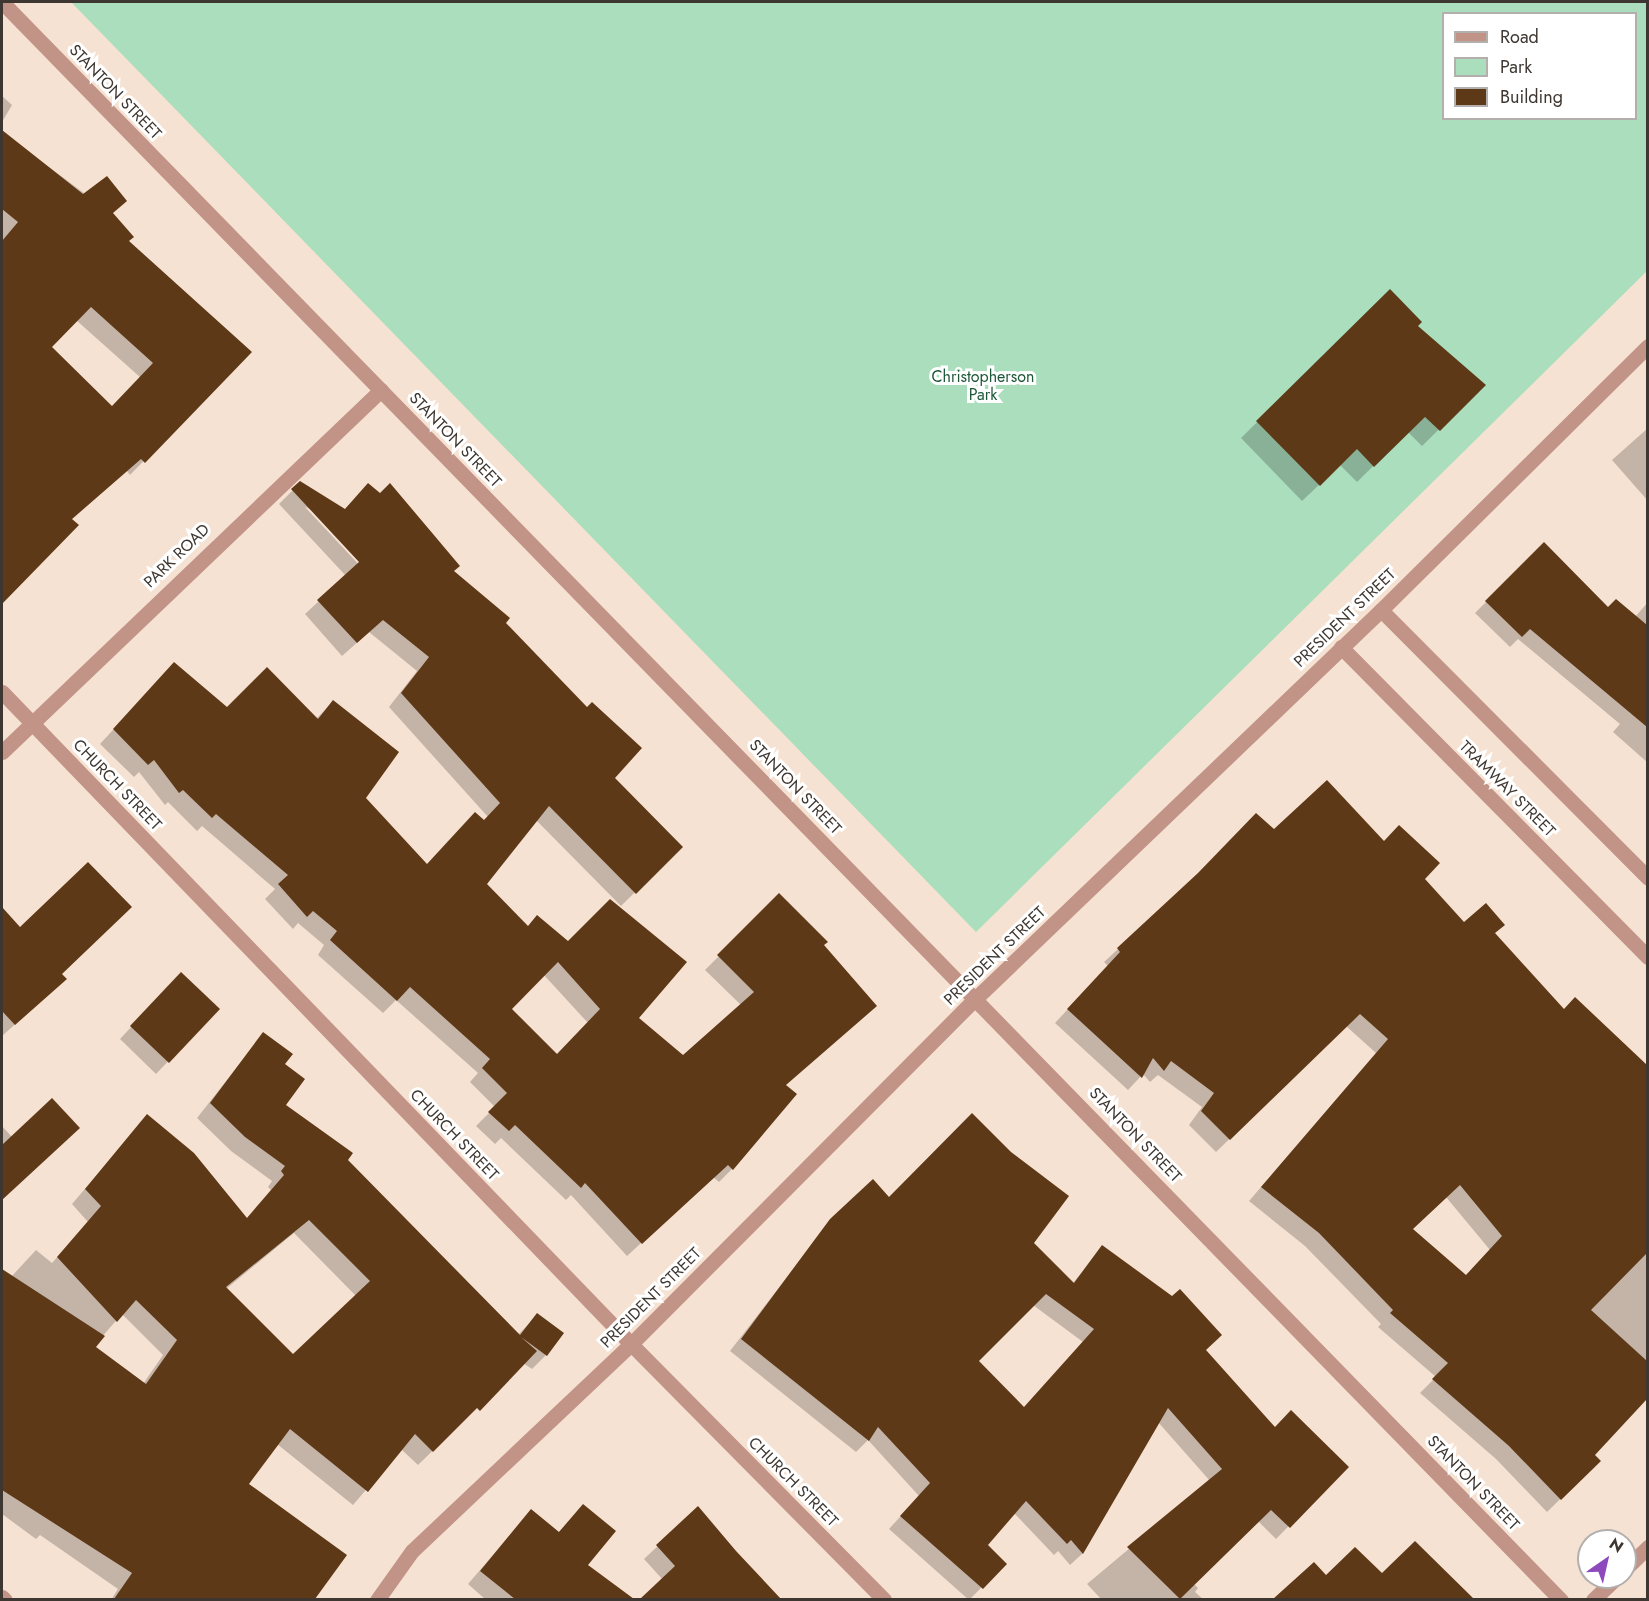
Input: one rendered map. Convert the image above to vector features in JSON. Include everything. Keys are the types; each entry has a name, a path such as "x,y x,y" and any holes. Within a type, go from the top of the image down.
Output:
{"street":[{"name":"STANTON STREET","path":"2,2 1560,1599"},
{"name":"PRESIDENT STREET","path":"377,1599 412,1551 631,1344 976,998 1381,610 1647,346"},
{"name":"PARK ROAD","path":"2,752 381,390"},
{"path":"1381,610 1647,878"},
{"name":"TRAMWAY STREET","path":"1341,646 1645,950"},
{"name":"CHURCH STREET","path":"2,692 631,1344 884,1599"}],"green space":[{"name":"Christopherson Park","path":"71,2 1647,2 1647,271 976,932"}],"building":[{"path":"2,130 83,194 107,176 127,201 113,213 134,237 129,241 252,352 145,463 141,459 72,519 79,525 2,604 2,241 18,222 2,209","holes":["91,307 153,363 112,406 52,347"]},
{"path":"1390,289 1422,322 1418,326 1486,385 1440,431 1425,417 1374,467 1357,449 1320,486 1256,421"},
{"path":"300,481 345,509 368,483 380,493 390,483 460,566 454,571 510,618 506,623 587,707 592,702 642,748 615,778 683,847 636,894 549,806 487,884 528,926 537,915 568,941 610,899 687,962 639,1018 683,1055 754,992 717,955 779,893 828,942 824,945 877,1006 786,1085 797,1094 733,1170 728,1165 642,1244 585,1183 581,1188 515,1125 509,1131 488,1112 507,1093 482,1068 490,1059 410,987 397,1001 330,940 337,931 313,911 307,917 278,884 288,875 216,814 212,818 183,790 179,793 154,760 148,765 113,729 174,662 227,707 267,667 318,719 333,700 399,752 366,798 427,864 475,812 484,820 500,803 401,693 429,657 383,620 357,643 317,600 359,562 291,489","holes":["558,962 600,1009 557,1054 512,1009"]},
{"path":"1544,542 1608,607 1616,599 1647,625 1647,727 1530,629 1522,637 1485,601"},
{"path":"1327,780 1384,841 1399,825 1440,863 1425,879 1464,922 1486,903 1505,925 1495,933 1564,1009 1575,997 1647,1065 1647,1253 1591,1310 1647,1361 1647,1399 1595,1455 1601,1461 1561,1500 1509,1446 1432,1379 1448,1363 1390,1313 1393,1310 1319,1233 1261,1187 1388,1039 1360,1014 1230,1140 1201,1111 1214,1093 1171,1061 1164,1071 1153,1058 1142,1078 1067,1009 1120,952 1117,948 1198,873 1256,813 1274,829","holes":["1460,1185 1502,1236 1466,1275 1413,1229"]},
{"path":"88,862 132,907 62,974 67,979 15,1025 2,1011 2,907 20,927"},
{"path":"181,972 220,1009 169,1063 130,1026"},
{"path":"263,1032 293,1054 285,1064 305,1079 286,1105 353,1153 348,1160 520,1335 537,1313 564,1333 547,1356 521,1337 537,1351 480,1411 477,1408 433,1452 415,1434 368,1492 290,1429 249,1484 347,1555 315,1599 114,1599 132,1573 2,1490 2,1269 105,1336 96,1347 146,1384 177,1340 136,1300 117,1322 57,1257 101,1206 85,1189 147,1114 194,1153 247,1218 284,1175 281,1171 285,1166 245,1137 210,1103","holes":["309,1220 370,1281 293,1354 226,1287"]},
{"path":"52,1098 80,1128 2,1200 2,1145"},
{"path":"972,1113 1011,1152 1069,1196 1034,1243 1074,1283 1102,1245 1172,1296 1180,1289 1222,1335 1206,1350 1275,1427 1291,1410 1349,1467 1290,1528 1271,1510 1180,1599 1127,1547 1222,1469 1168,1408 1083,1554 1071,1540 1067,1544 1026,1501 988,1545 1007,1564 983,1589 900,1516 930,1483 878,1427 869,1441 741,1339 830,1219 873,1179 889,1197","holes":["1046,1294 1094,1329 1024,1407 979,1361"]},
{"path":"583,1504 616,1531 588,1565 634,1599 515,1599 480,1571 531,1509 559,1532"},
{"path":"698,1506 781,1599 640,1599 675,1566 656,1545"},
{"path":"1415,1541 1474,1599 1273,1599 1314,1562 1326,1575 1355,1547 1382,1573"}]}
